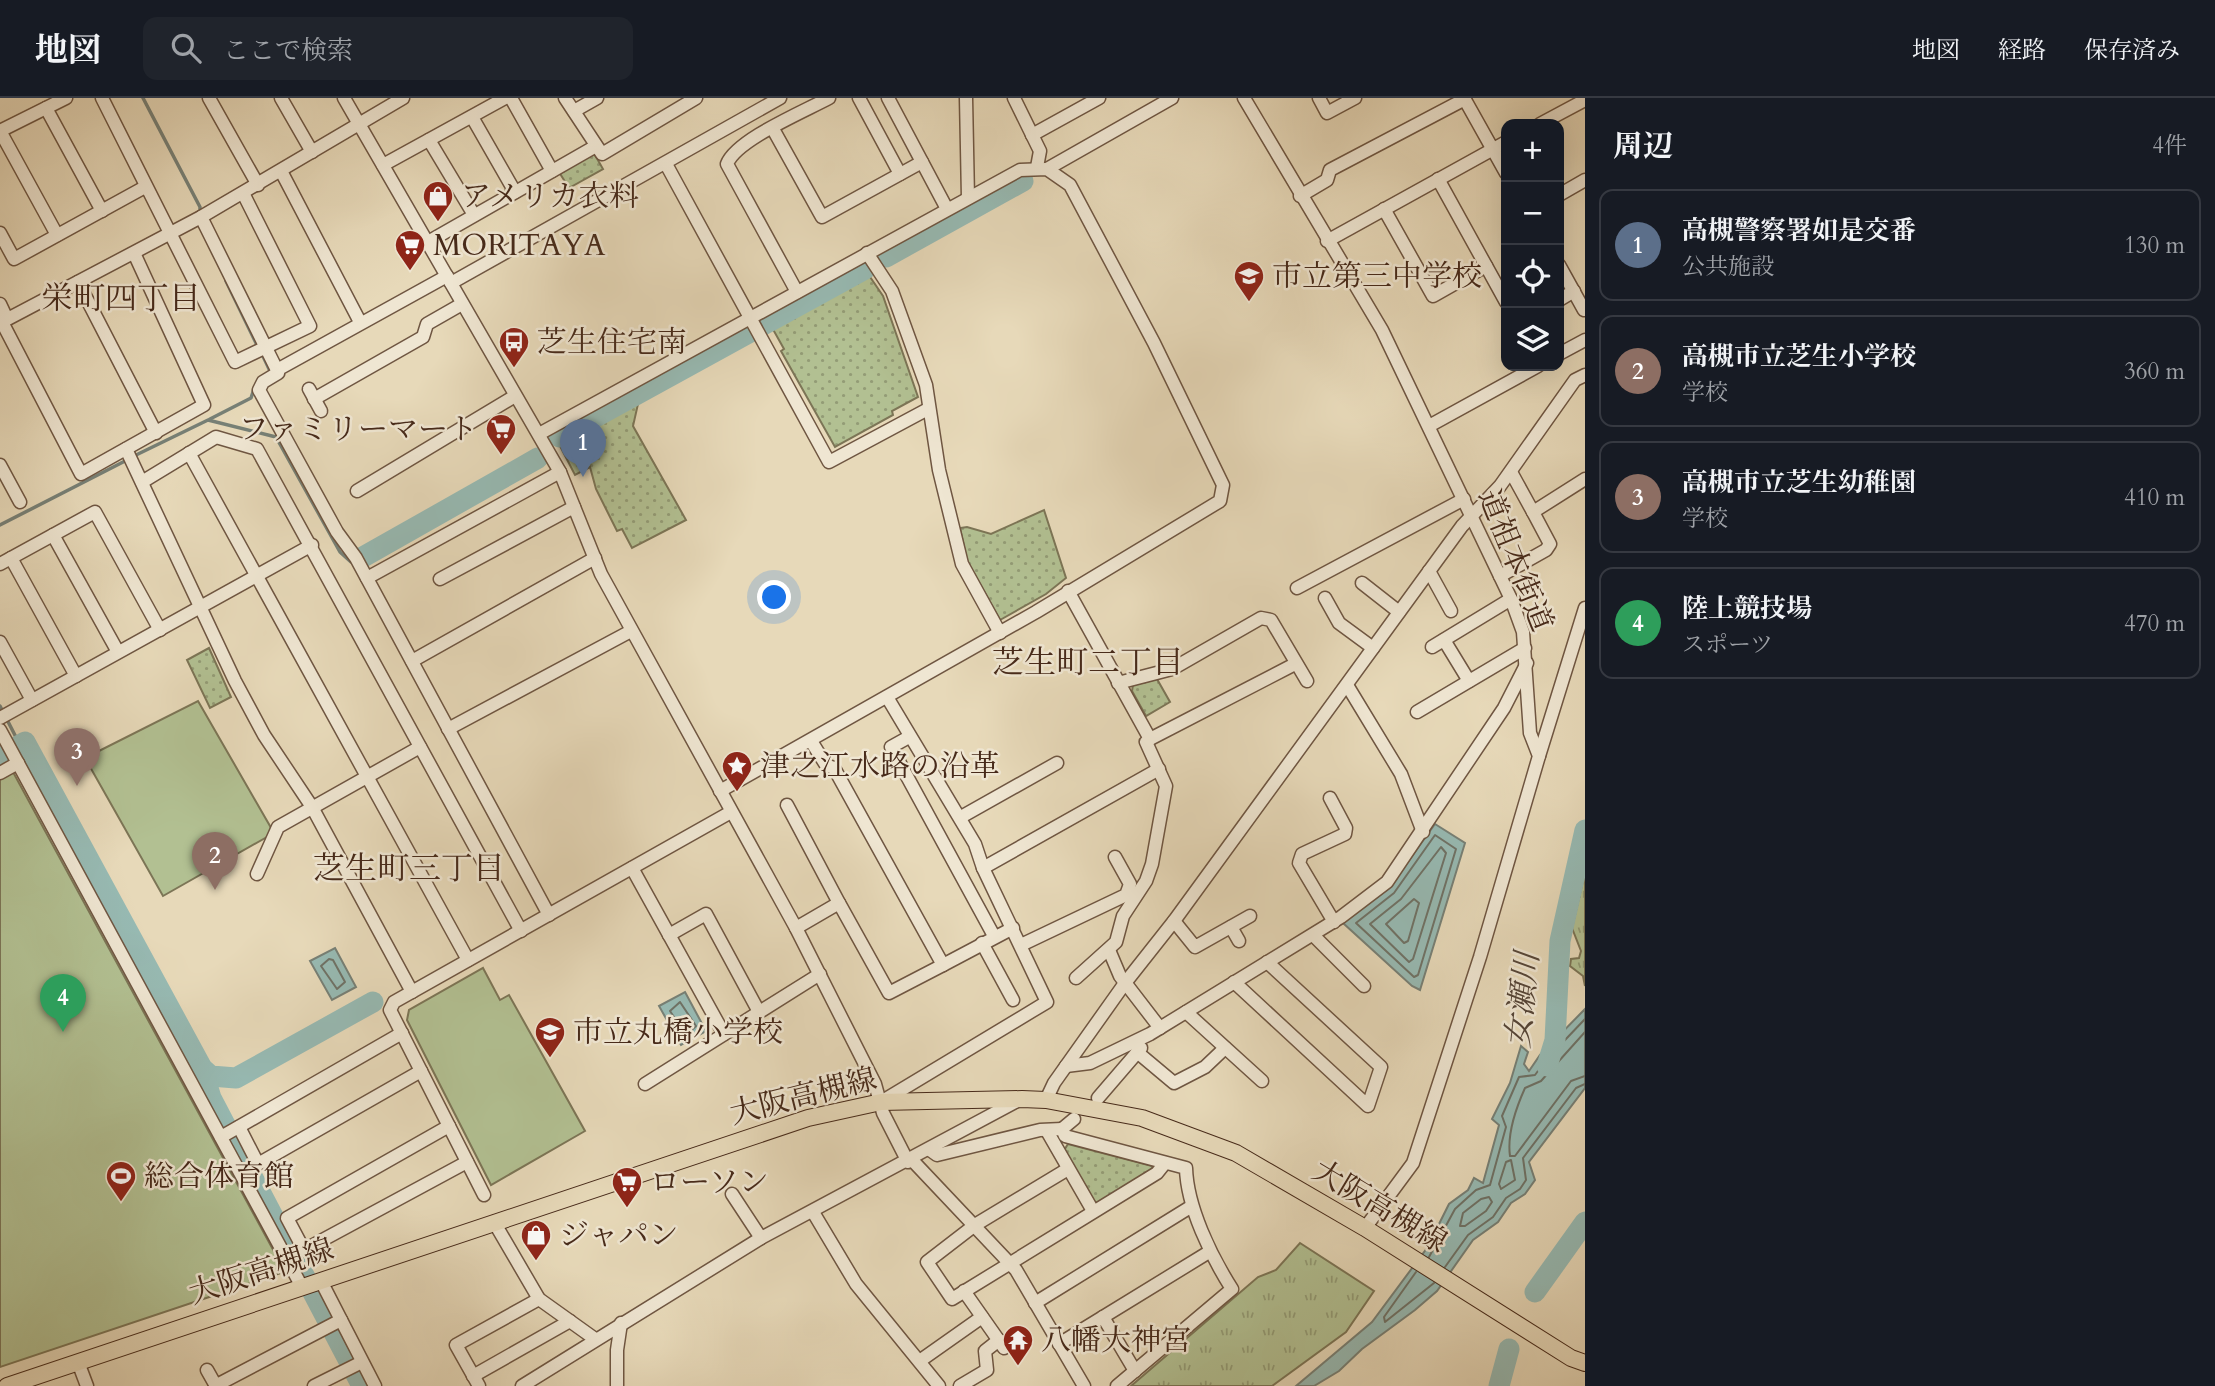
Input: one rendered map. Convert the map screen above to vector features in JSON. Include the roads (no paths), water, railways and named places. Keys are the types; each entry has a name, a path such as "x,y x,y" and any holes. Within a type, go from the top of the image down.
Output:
{"main road":[{"name":"大阪高槻線","path":"7,1386 807,1118 881,1102 1022,1099 1046,1100 1142,1118 1236,1153 1365,1228 1572,1358 1585,1363"}],"street":[{"path":"58,235 0,131 66,98"},
{"path":"103,98 145,187 235,362 310,326 243,193"},
{"path":"209,98 258,185"},
{"path":"281,98 312,152"},
{"path":"344,98 560,472 596,558 631,631 796,928 910,1161 1009,1262 1084,1386"},
{"path":"3,321 171,234 403,98"},
{"path":"383,165 505,98"},
{"path":"511,98 552,171"},
{"path":"565,98 601,153 696,98"},
{"path":"574,111 597,98"},
{"path":"276,370 360,322 366,322 449,280 666,164 780,98"},
{"path":"797,292 727,164 730,155 829,98"},
{"path":"859,98 900,174"},
{"path":"888,98 947,209"},
{"path":"966,98 968,198"},
{"path":"1014,98 1040,151 1042,168"},
{"path":"1032,135 1100,98"},
{"path":"539,434 755,325 797,292 1020,170 1042,168 1172,98"},
{"name":"道祖本街道","path":"1244,98 1326,241 1382,330 1511,599 1523,632 1531,733 1539,756"},
{"path":"1319,98 1327,113 1355,98"},
{"path":"1300,196 1328,180 1330,170 1464,98 1501,164"},
{"path":"1549,119 1585,100"},
{"path":"46,108 102,211"},
{"path":"472,117 515,192"},
{"path":"773,129 822,217 922,162"},
{"path":"429,140 474,215"},
{"path":"1326,241 1501,145"},
{"path":"428,242 596,146"},
{"path":"666,164 829,462 928,409"},
{"path":"720,791 1000,633 1215,505 1224,492 1154,343 1070,185 1042,168"},
{"path":"281,171 360,322"},
{"path":"1438,179 1501,293"},
{"path":"1564,193 1583,185"},
{"path":"0,233 14,259 145,187"},
{"path":"1384,209 1433,296 1486,266"},
{"path":"201,217 278,373 263,382 259,390 337,532 367,578 549,915"},
{"path":"0,304 3,321 81,474 204,405 134,253"},
{"path":"867,253 892,292 926,385 939,470 962,564 1000,633"},
{"path":"1564,274 1584,310"},
{"path":"78,282 156,433"},
{"path":"1564,297 1574,291"},
{"path":"321,411 311,394 385,352 424,337 428,324 463,304"},
{"path":"1564,351 1585,340"},
{"path":"1429,426 1529,371"},
{"path":"1046,1100 1066,1066 1125,983 1174,921 1429,571 1511,472 1575,380 1585,375"},
{"path":"357,491 515,396"},
{"path":"142,482 216,438 257,449 521,930"},
{"path":"126,449 241,692 264,735 312,807 412,992"},
{"path":"189,453 468,960"},
{"path":"0,464 20,502"},
{"path":"367,578 560,472"},
{"path":"1500,576 1546,550 1550,544 1511,472"},
{"path":"1533,512 1585,479"},
{"path":"1297,588 1464,499"},
{"path":"440,579 574,507"},
{"path":"76,676 5,561 95,512 160,629"},
{"path":"53,535 118,652"},
{"path":"0,718 312,545"},
{"path":"412,661 596,558"},
{"path":"1429,571 1451,611"},
{"path":"1362,583 1399,612"},
{"path":"1068,591 1150,739"},
{"path":"1325,598 1339,623 1373,648"},
{"path":"1432,647 1511,599"},
{"path":"1365,1228 1413,1163 1585,608"},
{"path":"1118,683 1172,669 1261,618 1271,620 1307,681"},
{"path":"448,729 631,631"},
{"path":"1444,639 1469,681"},
{"path":"0,642 32,700"},
{"path":"1417,712 1525,648"},
{"path":"1066,1066 1090,1063 1155,1031 1334,922 1387,882 1504,708 1527,663"},
{"path":"1076,978 1116,942 1123,916 1146,881 1152,864 1166,786 1146,742 1295,664"},
{"path":"1347,685 1401,774 1423,832"},
{"path":"881,1102 1047,1002 961,817 909,737 887,697"},
{"path":"3,736 230,1132 282,1249 302,1287"},
{"path":"909,737 891,747 994,936"},
{"path":"811,741 826,765 834,768 943,965"},
{"path":"257,874 278,827 366,775 420,747"},
{"path":"0,773 16,760"},
{"path":"961,817 1057,763"},
{"path":"983,868 1159,769"},
{"path":"1330,798 1344,810 1345,834 1302,854 1299,863 1334,922"},
{"path":"787,805 889,993 1013,928"},
{"path":"484,1195 390,1010 394,1002 731,812"},
{"path":"1021,945 1126,895 1130,884 1115,857"},
{"path":"1122,871 1134,864"},
{"path":"632,868 724,1034"},
{"path":"796,928 839,903"},
{"path":"669,935 706,914 759,1012"},
{"path":"1174,921 1195,947 1250,916"},
{"path":"1231,927 1239,941"},
{"path":"1313,935 1364,986"},
{"path":"982,943 1013,1000"},
{"path":"1109,950 1125,983 1155,1031"},
{"path":"1234,982 1368,1106 1381,1068 1267,962"},
{"path":"645,1084 820,974"},
{"path":"1186,1012 1262,1081"},
{"path":"1098,1098 1155,1031"},
{"path":"230,1132 402,1033"},
{"path":"1137,1052 1174,1083 1205,1068 1225,1048"},
{"path":"230,1132 258,1164 421,1072"},
{"path":"522,1386 761,1238 1022,1099"},
{"path":"930,1150 937,1155 1062,1129 1074,1119"},
{"path":"449,1126 287,1218 304,1250 467,1162"},
{"path":"1062,1129 1065,1136 1186,1168 1192,1206 1204,1230 1209,1252 1232,1289 1118,1386"},
{"path":"1047,1131 1093,1211"},
{"path":"1068,1169 975,1225 927,1262 952,1299 1157,1173 1165,1163"},
{"path":"732,1194 761,1238"},
{"path":"1035,1303 1192,1206"},
{"path":"813,1212 856,1284 921,1360 939,1386"},
{"path":"494,1222 539,1299 595,1339"},
{"path":"282,1249 299,1240"},
{"path":"1059,1344 1209,1252"},
{"path":"321,1281 375,1386"},
{"path":"960,1386 987,1370 985,1351 1001,1344 964,1291"},
{"path":"539,1299 456,1345 476,1381 570,1321"},
{"path":"921,1360 982,1317"},
{"path":"1103,1317 1135,1371"},
{"path":"207,1370 216,1386 341,1320"},
{"path":"617,1386 617,1350 621,1323"},
{"path":"78,1362 87,1386"},
{"path":"314,1386 362,1362"}],"water":[{"path":"1435,824 1465,843 1420,990 1412,986 1343,923 1389,888"},
{"path":"335,948 356,987 332,1000 310,961"},
{"path":"685,992 706,1031 681,1045 659,1006"},
{"path":"1585,1009 1585,1088 1529,1162 1535,1180 1525,1194 1511,1203 1498,1222 1473,1240 1437,1291 1415,1310 1362,1349 1339,1371 1314,1386 1296,1386 1372,1322 1427,1248 1449,1204 1468,1190 1474,1178 1483,1183 1499,1125 1492,1119 1510,1083 1521,1046 1528,1052 1524,1064 1529,1071 1540,1055"}],"waterway":[{"path":"143,98 200,207 200,213"},
{"path":"886,257 1023,181"},
{"path":"559,437 865,269"},
{"path":"226,281 258,347"},
{"path":"262,354 270,371"},
{"path":"210,419 251,398 254,389"},
{"path":"134,456 208,420 276,437 340,552 351,562 363,557"},
{"path":"363,557 538,458"},
{"path":"0,525 127,460"},
{"path":"0,706 20,745"},
{"path":"0,757 25,742 202,1068 211,1076 236,1078 373,1002"},
{"name":"女瀬川","path":"1547,1066 1555,1040 1560,941 1585,830"},
{"path":"202,1068 211,1098 362,1386"},
{"path":"1535,1292 1585,1222"},
{"path":"1499,1386 1509,1349"}],"place":[{"name":"アメリカ衣料","path":"438,223"},
{"name":"MORITAYA","path":"410,272"},
{"name":"市立第三中学校","path":"1249,303"},
{"name":"芝生住宅南","path":"514,369"},
{"name":"ファミリーマート","path":"501,456"},
{"name":"高槻警察署如是交番","path":"583,477"},
{"name":"高槻市立芝生幼稚園","path":"77,786"},
{"name":"津之江水路の沿革","path":"737,793"},
{"name":"高槻市立芝生小学校","path":"215,890"},
{"name":"陸上競技場","path":"63,1032"},
{"name":"市立丸橋小学校","path":"550,1059"},
{"name":"総合体育館","path":"121,1203"},
{"name":"ローソン","path":"627,1209"},
{"name":"ジャパン","path":"536,1262"},
{"name":"八幡大神宮","path":"1018,1367"}],"district":[{"name":"栄町四丁目","path":"121,298"},
{"name":"芝生町二丁目","path":"1088,662"},
{"name":"芝生町三丁目","path":"409,868"}]}
